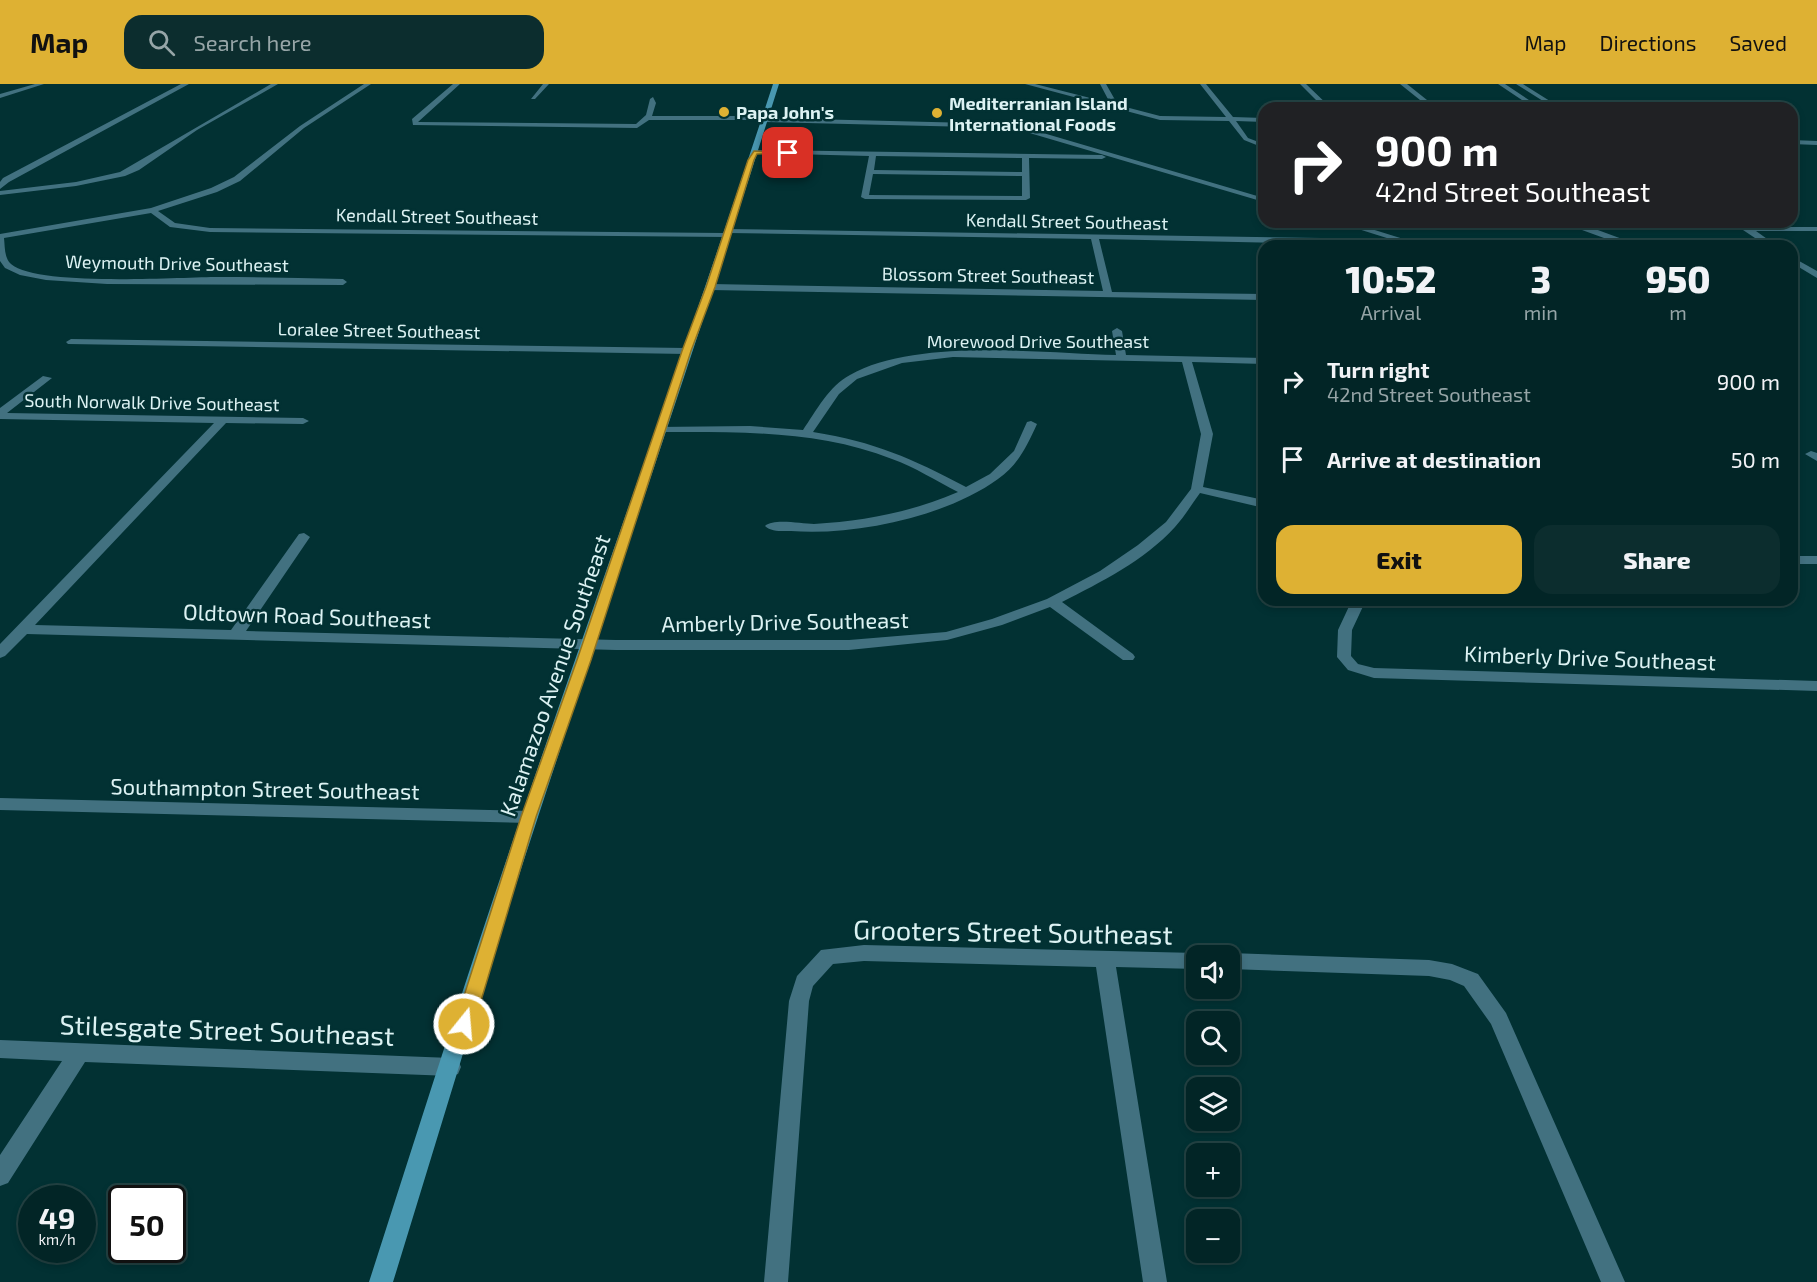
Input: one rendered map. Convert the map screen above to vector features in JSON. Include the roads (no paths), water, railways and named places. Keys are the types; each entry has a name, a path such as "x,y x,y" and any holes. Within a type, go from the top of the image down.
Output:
{"main road":[{"name":"Kalamazoo Avenue Southeast","path":"381,1282 529,817 590,644 686,351 711,287 776,84"}],"street":[{"path":"0,96 41,84"},
{"path":"0,187 6,180 186,84"},
{"path":"0,193 76,184 129,171 195,129 275,84"},
{"path":"0,236 152,210 190,200 237,179 295,132 368,84"},
{"path":"457,84 414,120 415,124 637,126 648,118 654,105 653,99"},
{"path":"533,98 546,84"},
{"path":"1028,84 1160,118 1258,120"},
{"path":"1103,84 1115,106"},
{"path":"1203,84 1250,141 1258,144"},
{"path":"1303,84 1322,102"},
{"path":"1403,84 1426,102"},
{"path":"1501,84 1529,102"},
{"path":"1519,84 1548,102"},
{"path":"0,88 20,90"},
{"path":"648,118 1001,124 1258,198"},
{"path":"1798,142 1817,143"},
{"path":"754,152 1120,157"},
{"path":"873,154 868,171 865,197 1026,174"},
{"path":"868,171 1026,198 1024,156"},
{"name":"Kendall Street Southeast","path":"152,210 173,225 210,230 727,233 1258,240"},
{"path":"1360,228 1400,240"},
{"path":"1590,228 1618,240"},
{"path":"1747,229 1817,229"},
{"path":"1747,229 1764,240"},
{"name":"Weymouth Drive Southeast","path":"0,236 2,256 8,266 54,278 105,282 343,282"},
{"path":"1095,238 1108,294"},
{"path":"1798,263 1817,275"},
{"name":"Blossom Street Southeast","path":"711,287 1258,297"},
{"path":"1117,331 1122,358"},
{"name":"Loralee Street Southeast","path":"71,342 686,351"},
{"name":"Morewood Drive Southeast","path":"806,434 835,392 854,377 900,360 953,354 1258,362"},
{"name":"Amberly Drive Southeast","path":"590,644 849,645 904,642 957,633 1052,602 1105,574 1143,548 1170,525 1197,489 1207,434 1186,359"},
{"path":"0,414 47,378"},
{"name":"South Norwalk Drive Southeast","path":"0,414 303,421"},
{"path":"0,652 224,419"},
{"path":"771,526 812,530 868,523 934,506 966,492 994,476 1013,461 1025,446 1031,424"},
{"path":"661,429 737,428 806,434 853,443 897,456 966,492"},
{"path":"1197,489 1258,503"},
{"path":"236,634 304,537"},
{"path":"1798,560 1817,560"},
{"path":"1052,602 1128,657"},
{"name":"Kimberly Drive Southeast","path":"1356,606 1345,630 1342,647 1344,657 1353,667 1362,671 1391,675 1817,686"},
{"name":"Oldtown Road Southeast","path":"22,629 590,644"},
{"name":"Southampton Street Southeast","path":"0,804 529,817"},
{"name":"Grooters Street Southeast","path":"776,1282 799,1001 804,982 828,956 864,953 1105,961 1186,961"},
{"path":"1105,961 1155,1282"},
{"path":"1240,961 1429,968 1452,972 1471,980 1499,1019 1613,1282"},
{"name":"Stilesgate Street Southeast","path":"0,1049 451,1067"},
{"path":"0,1175 80,1051"}],"place":[{"name":"Papa John's","path":"724,112"},
{"name":"Mediterranian Island International Foods","path":"937,113"}]}
